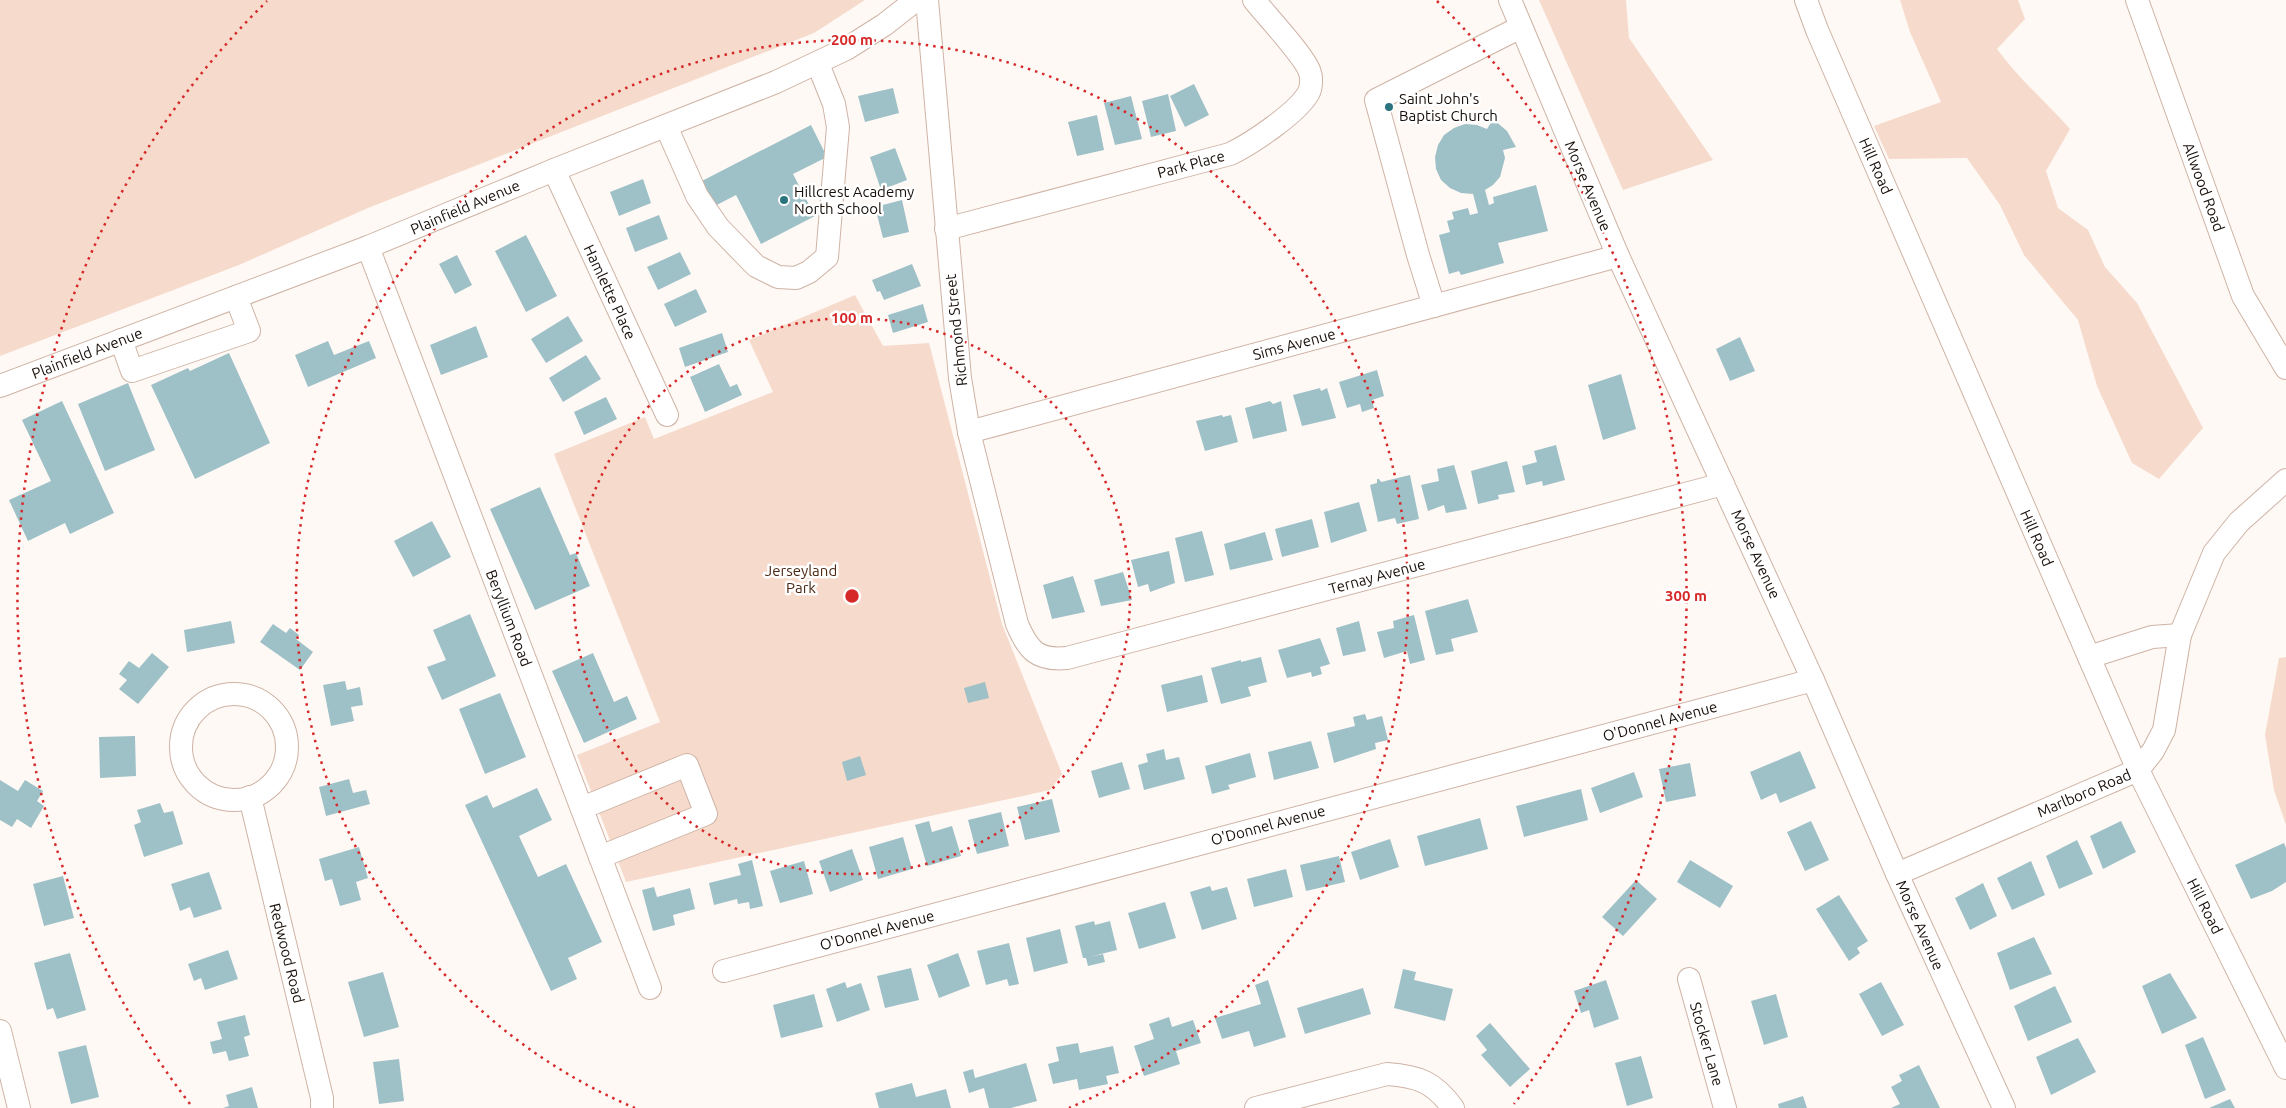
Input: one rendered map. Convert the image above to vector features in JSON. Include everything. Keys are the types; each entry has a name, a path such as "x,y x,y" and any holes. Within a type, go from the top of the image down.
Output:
{"street":[{"name":"Plainfield Avenue","path":"0,386 368,247 818,64 869,35 916,0"},
{"name":"Richmond Street","path":"927,0 960,378 969,432 1017,624 1024,640 1032,650"},
{"name":"Park Place","path":"946,229 1230,154 1250,145 1301,103 1310,91 1311,74 1303,60 1254,0"},
{"name":"Morse Avenue","path":"1510,0 1618,256 1813,680 1897,874 2004,1108"},
{"name":"Hill Road","path":"1806,0 1816,30 2138,770 2286,1068"},
{"name":"Allwood Road","path":"2136,0 2243,296 2286,368"},
{"path":"1434,306 1415,246 1376,100 1521,28"},
{"path":"666,126 697,196 718,227 756,266 778,277 796,278 809,272 827,257 832,213 838,128 834,104 818,64"},
{"name":"Hamlette Place","path":"554,170 667,415"},
{"name":"Beryllium Road","path":"368,247 650,988"},
{"name":"Sims Avenue","path":"969,432 1618,256"},
{"path":"121,340 132,371 249,331 236,297"},
{"name":"Marlboro Road","path":"1897,874 2138,770 2153,751 2164,730 2180,635 2214,553 2239,522 2286,480"},
{"name":"Ternay Avenue","path":"1032,650 1041,657 1067,658 1723,484"},
{"path":"2089,657 2152,637 2180,635"},
{"name":"O'Donnel Avenue","path":"724,971 1813,680"},
{"path":"235,694 251,697 266,705 274,712 285,732 287,754 282,769 264,790 250,797 239,800 222,799 207,792 194,782 185,768 182,740 186,724 204,704 219,696 235,694"},
{"path":"582,808 687,765 706,814 600,856"},
{"name":"Redwood Road","path":"250,797 322,1098 322,1108"},
{"name":"Stocker Lane","path":"1690,980 1725,1108"},
{"path":"0,1031 20,1108"},
{"path":"1256,1108 1387,1074 1408,1075 1422,1080 1435,1087 1453,1108"}],"green space":[{"path":"0,0 865,0 814,33 368,208 239,265 0,356"},
{"path":"1539,0 1626,0 1629,38 1713,160 1623,190"},
{"path":"1900,0 2018,0 2025,19 1997,49 2023,80 2070,129 2046,171 2058,208 2088,230 2105,267 2137,303 2203,428 2159,479 2132,463 2097,386 2078,320 2024,255 2000,205 1967,158 1889,159 1874,126 1941,102 1910,32"},
{"name":"Jerseyland Park","path":"855,295 883,346 929,343 1002,624 1062,774 1050,790 626,882 577,755 660,722 554,454 645,417 654,439 773,392 749,340"},
{"path":"2286,657 2286,825 2274,790 2265,735 2279,658"}],"building":[{"path":"1194,84 1209,115 1185,127 1170,96"},
{"path":"893,88 899,113 865,122 858,96"},
{"path":"1168,94 1176,131 1151,137 1142,101"},
{"path":"1131,96 1142,139 1115,145 1104,103"},
{"path":"1097,115 1104,150 1077,156 1068,122"},
{"path":"1493,119 1507,131 1516,147 1503,150 1505,158 1500,177 1485,190 1489,205 1494,203 1493,197 1536,185 1548,231 1498,243 1504,263 1461,275 1459,271 1449,274 1439,235 1450,232 1447,221 1454,219 1452,212 1468,208 1470,215 1478,213 1473,194 1461,193 1450,188 1441,180 1436,169 1435,157 1438,145 1444,135 1454,128 1465,124 1477,125 1487,129"},
{"path":"811,125 827,157 793,174 815,216 761,244 736,195 711,208 698,183"},
{"path":"895,148 907,180 881,190 870,157"},
{"path":"643,179 651,203 619,216 610,192"},
{"path":"902,200 909,232 883,238 875,207"},
{"path":"659,215 668,239 635,252 626,228"},
{"path":"526,235 557,296 526,312 495,251"},
{"path":"680,252 691,274 658,290 647,267"},
{"path":"457,255 472,285 455,294 439,264"},
{"path":"912,264 921,286 884,300 880,291 877,292 872,280"},
{"path":"696,289 707,312 675,327 664,304"},
{"path":"923,304 928,322 893,333 888,315"},
{"path":"568,316 583,341 546,363 531,339"},
{"path":"476,326 488,357 441,375 430,345"},
{"path":"722,333 728,352 685,367 679,348"},
{"path":"1740,337 1755,371 1730,381 1716,349"},
{"path":"328,341 334,355 369,341 376,358 308,387 295,355"},
{"path":"229,353 270,443 195,479 151,385 188,368 190,371"},
{"path":"586,355 601,379 563,402 549,378"},
{"path":"719,364 730,387 737,384 742,395 705,412 690,377"},
{"path":"1377,370 1384,396 1372,400 1374,408 1362,412 1360,404 1347,408 1339,382"},
{"path":"1621,374 1636,429 1603,440 1588,385"},
{"path":"128,383 155,450 105,471 78,404"},
{"path":"1320,388 1321,391 1327,388 1336,418 1302,426 1293,395"},
{"path":"606,397 617,419 584,435 574,412"},
{"path":"62,401 114,513 70,534 65,523 28,541 9,500 51,481 22,420"},
{"path":"1270,401 1273,404 1281,401 1287,431 1253,439 1245,408"},
{"path":"1222,415 1223,417 1231,415 1238,442 1205,451 1196,421"},
{"path":"1556,445 1565,480 1543,486 1542,481 1526,485 1522,466 1537,462 1534,451"},
{"path":"1507,461 1515,492 1498,495 1499,499 1478,504 1471,471"},
{"path":"1454,465 1467,509 1446,513 1444,505 1428,511 1421,485 1439,481 1437,469"},
{"path":"1410,475 1419,519 1397,524 1395,518 1378,522 1370,485 1377,483 1377,479 1381,482"},
{"path":"540,487 570,555 576,553 590,586 535,610 490,509"},
{"path":"1359,502 1367,531 1331,543 1324,512"},
{"path":"1312,519 1319,547 1282,557 1275,529"},
{"path":"432,521 451,557 413,577 394,541"},
{"path":"1202,531 1214,575 1185,582 1175,538"},
{"path":"1265,532 1273,560 1230,570 1224,544"},
{"path":"1169,551 1175,583 1150,592 1148,584 1138,587 1131,560"},
{"path":"1123,572 1132,600 1101,606 1094,580"},
{"path":"1073,576 1085,612 1052,619 1043,585"},
{"path":"1468,599 1478,632 1451,639 1454,651 1436,655 1425,611"},
{"path":"470,614 496,676 442,700 427,667 446,660 433,630"},
{"path":"1414,615 1425,660 1410,664 1407,651 1384,658 1377,632 1394,628 1393,621"},
{"path":"231,621 235,643 187,652 184,630"},
{"path":"1359,621 1366,651 1343,656 1336,628"},
{"path":"273,624 286,633 290,628 299,635 296,639 313,652 300,670 260,642"},
{"path":"1320,638 1330,664 1320,667 1322,674 1312,677 1311,672 1287,678 1278,650"},
{"path":"152,653 169,667 138,704 119,689 127,680 119,674 129,661 139,668"},
{"path":"593,653 614,702 627,696 637,719 584,743 552,671"},
{"path":"1261,657 1267,682 1248,687 1251,696 1221,704 1211,668"},
{"path":"1202,675 1208,702 1167,712 1161,685"},
{"path":"345,681 347,690 360,687 363,705 351,707 354,721 331,726 323,685"},
{"path":"985,682 989,698 968,703 964,688"},
{"path":"500,693 526,757 485,774 459,709"},
{"path":"1365,714 1367,720 1382,716 1388,740 1375,743 1376,749 1334,763 1327,733 1355,726 1353,717"},
{"path":"135,736 136,776 100,778 99,737"},
{"path":"1311,741 1319,768 1274,780 1268,752"},
{"path":"1164,749 1166,760 1179,757 1185,779 1144,790 1138,765 1148,762 1146,754"},
{"path":"1800,751 1816,788 1780,803 1776,793 1761,800 1750,772"},
{"path":"1250,753 1256,777 1228,785 1230,789 1212,794 1205,766"},
{"path":"860,756 866,775 847,781 842,762"},
{"path":"1122,762 1130,789 1099,798 1091,771"},
{"path":"1690,763 1696,796 1666,802 1659,769"},
{"path":"1634,772 1643,797 1600,813 1591,788"},
{"path":"349,779 353,793 366,790 370,804 326,816 319,787"},
{"path":"0,780 18,791 25,780 43,791 37,801 44,806 31,828 17,819 12,827 0,820"},
{"path":"537,788 552,820 519,836 538,877 566,864 602,942 568,958 577,979 551,991 465,805 487,795 493,808"},
{"path":"1581,789 1588,820 1524,837 1516,806"},
{"path":"1052,799 1060,832 1025,840 1017,807"},
{"path":"160,803 164,813 173,811 183,844 144,857 134,825 141,822 137,810"},
{"path":"1001,812 1009,846 977,854 968,820"},
{"path":"1480,818 1488,849 1425,866 1417,836"},
{"path":"929,821 932,832 952,826 961,856 927,866 915,825"},
{"path":"1811,821 1829,860 1805,871 1787,832"},
{"path":"2121,821 2136,852 2103,869 2090,836"},
{"path":"903,837 912,869 878,879 869,847"},
{"path":"1390,839 1399,867 1360,880 1351,852"},
{"path":"2077,840 2093,874 2059,889 2046,856"},
{"path":"2284,843 2286,848 2286,882 2272,891 2251,899 2235,865"},
{"path":"359,847 368,878 356,882 361,900 340,906 332,879 325,881 319,859"},
{"path":"852,849 863,880 830,892 819,861"},
{"path":"1339,856 1345,882 1306,891 1300,865"},
{"path":"752,860 763,906 750,909 749,902 738,904 737,899 714,905 709,883 741,875 738,864"},
{"path":"1690,860 1733,886 1720,908 1677,882"},
{"path":"804,861 813,894 780,903 770,871"},
{"path":"2031,861 2045,895 2012,910 1997,878"},
{"path":"1286,869 1293,897 1254,907 1247,879"},
{"path":"209,872 222,909 194,918 190,907 180,911 171,884"},
{"path":"63,876 74,918 44,926 33,884"},
{"path":"1636,880 1657,899 1623,936 1602,917"},
{"path":"1983,883 1997,916 1970,930 1955,898"},
{"path":"1210,886 1212,891 1227,887 1237,919 1202,930 1190,892"},
{"path":"654,887 657,897 690,888 695,909 673,915 675,925 653,931 642,890"},
{"path":"1839,895 1868,941 1857,948 1860,953 1849,961 1816,909"},
{"path":"1165,902 1176,938 1139,949 1128,913"},
{"path":"1094,921 1095,925 1110,921 1117,950 1089,957 1103,954 1105,962 1088,966 1086,958 1083,958 1075,926"},
{"path":"1060,929 1068,963 1034,972 1026,938"},
{"path":"2034,937 2052,974 2010,990 1997,953"},
{"path":"1009,943 1019,984 1009,986 1007,979 986,985 977,951"},
{"path":"228,950 238,979 205,990 201,978 194,981 188,964"},
{"path":"70,953 86,1010 57,1019 53,1008 47,1010 34,963"},
{"path":"958,953 970,986 939,998 927,965"},
{"path":"911,968 919,1000 885,1008 877,976"},
{"path":"1403,969 1416,972 1414,980 1453,989 1445,1021 1394,1008"},
{"path":"383,972 399,1027 364,1037 348,982"},
{"path":"2170,973 2197,1018 2162,1034 2142,986"},
{"path":"1268,980 1286,1037 1254,1047 1249,1031 1222,1039 1215,1018 1261,1004 1255,985"},
{"path":"1606,980 1619,1019 1594,1028 1589,1010 1581,1013 1574,991"},
{"path":"845,982 847,988 861,983 870,1010 837,1022 826,989"},
{"path":"1881,982 1904,1025 1882,1036 1859,994"},
{"path":"2055,986 2072,1022 2028,1041 2014,1006"},
{"path":"1363,988 1371,1014 1305,1034 1297,1008"},
{"path":"814,994 823,1027 781,1038 773,1005"},
{"path":"1776,994 1788,1037 1764,1045 1751,1001"},
{"path":"245,1015 250,1035 244,1037 249,1056 229,1061 226,1051 213,1054 210,1042 222,1039 217,1022"},
{"path":"1169,1017 1172,1027 1193,1020 1201,1043 1176,1051 1180,1064 1144,1076 1134,1046 1154,1039 1149,1024"},
{"path":"1490,1023 1530,1069 1510,1087 1481,1055 1487,1050 1476,1036"},
{"path":"2203,1037 2226,1090 2205,1099 2185,1045"},
{"path":"2078,1038 2096,1072 2051,1095 2036,1057"},
{"path":"1078,1043 1080,1053 1113,1046 1119,1073 1106,1076 1108,1084 1079,1090 1077,1079 1053,1084 1048,1064 1059,1061 1056,1047"},
{"path":"86,1045 99,1097 71,1104 58,1052"},
{"path":"1641,1056 1653,1098 1627,1106 1615,1063"},
{"path":"399,1059 404,1101 379,1104 373,1062"},
{"path":"1026,1063 1037,1101 1011,1108 989,1108 984,1088 969,1093 963,1072 973,1069 975,1078"},
{"path":"1919,1065 1940,1108 1891,1108 1900,1104 1891,1087 1902,1081 1899,1075"},
{"path":"912,1083 916,1097 946,1089 951,1108 879,1108 875,1093"},
{"path":"252,1087 258,1108 223,1108 229,1106 226,1095"},
{"path":"1803,1096 1807,1108 1779,1108 1778,1104"},
{"path":"2230,1099 2235,1108 2209,1108"}],"place":[{"name":"Saint John's Baptist Church","path":"1389,107"},
{"name":"Hillcrest Academy North School","path":"784,200"}]}
